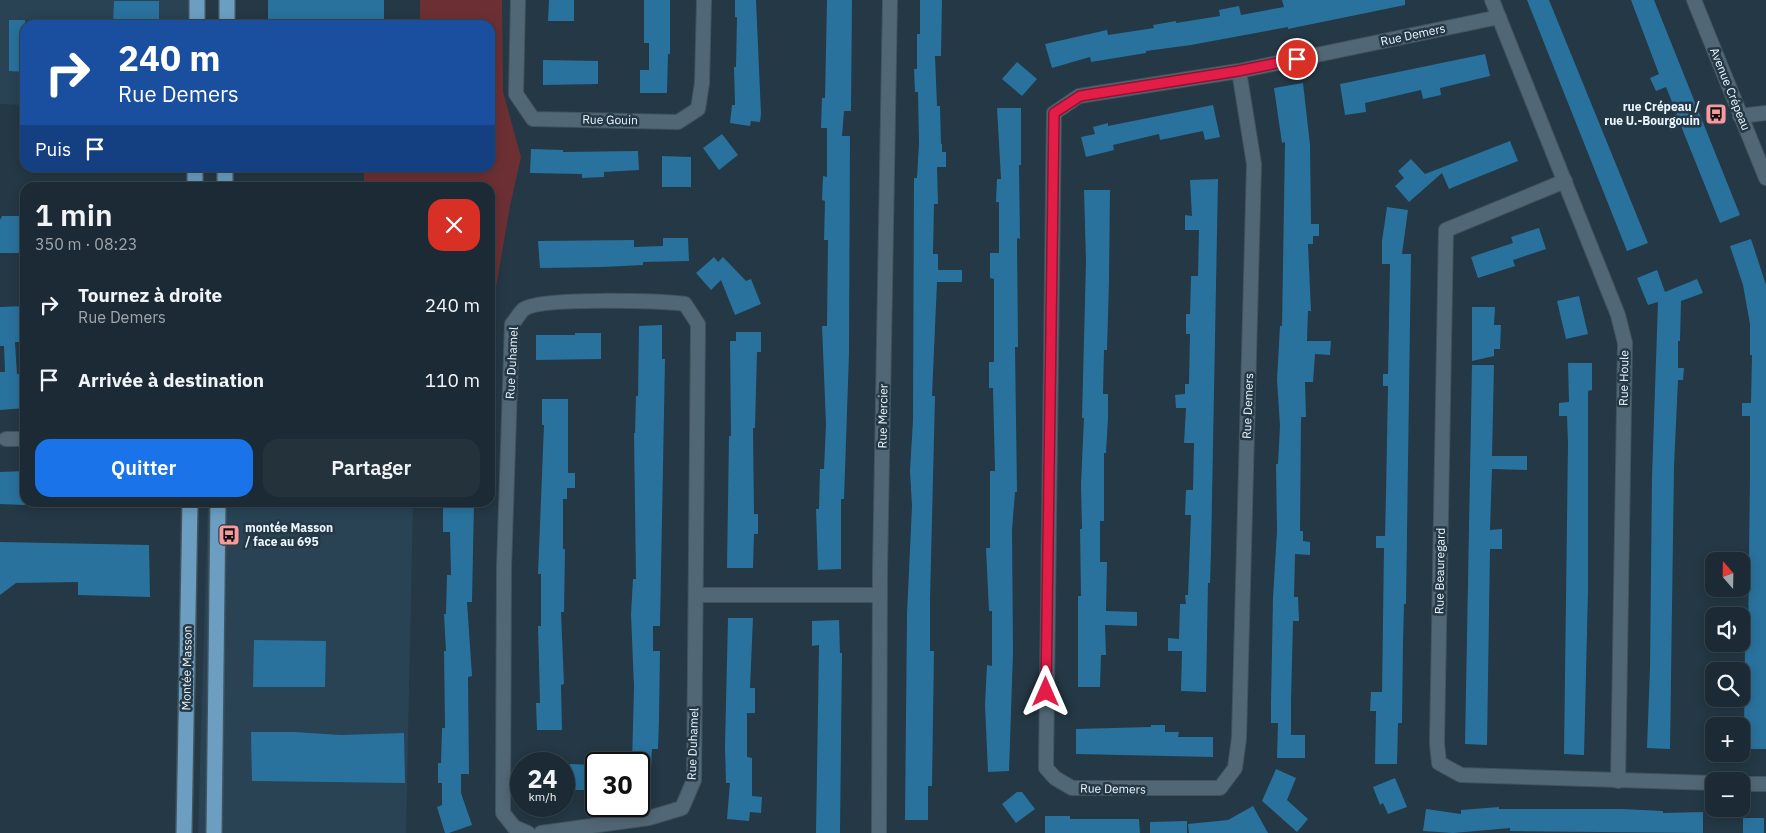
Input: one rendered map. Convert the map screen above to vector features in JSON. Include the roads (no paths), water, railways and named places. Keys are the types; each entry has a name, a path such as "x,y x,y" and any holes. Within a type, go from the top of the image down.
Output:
{"main road":[{"path":"197,0 197,20"},
{"path":"227,0 227,20"},
{"name":"Montée Masson","path":"184,833 190,507"},
{"path":"214,833 218,507"}],"street":[{"name":"Rue Gouin","path":"518,0 516,94 534,119 678,122 698,109 702,83 704,0"},
{"name":"Rue Mercier","path":"879,833 880,596 890,0"},
{"name":"Rue Houle","path":"1492,0 1618,315 1625,343 1618,781"},
{"name":"Avenue Crépeau","path":"1694,0 1766,178"},
{"name":"Rue Demers","path":"1238,71 1254,164 1240,728 1235,768 1220,788 1072,788 1055,778 1046,768 1054,113 1080,96 1238,71 1499,17"},
{"path":"1740,116 1766,112"},
{"name":"Rue Beauregard","path":"1565,181 1446,230 1436,743 1439,763 1461,775 1705,783"},
{"name":"Rue Duhamel","path":"528,833 514,827 502,813 504,568 512,324 524,308 542,303 651,300 685,304 698,324 694,780 682,808 649,818 541,833"},
{"path":"6,439 20,439"},
{"path":"696,595 880,596"},
{"path":"1750,784 1766,784"}],"place":[{"name":"rue Crépeau / rue U.-Bourgouin","path":"1716,114"},
{"name":"montée Masson / face au 695","path":"229,535"}]}
